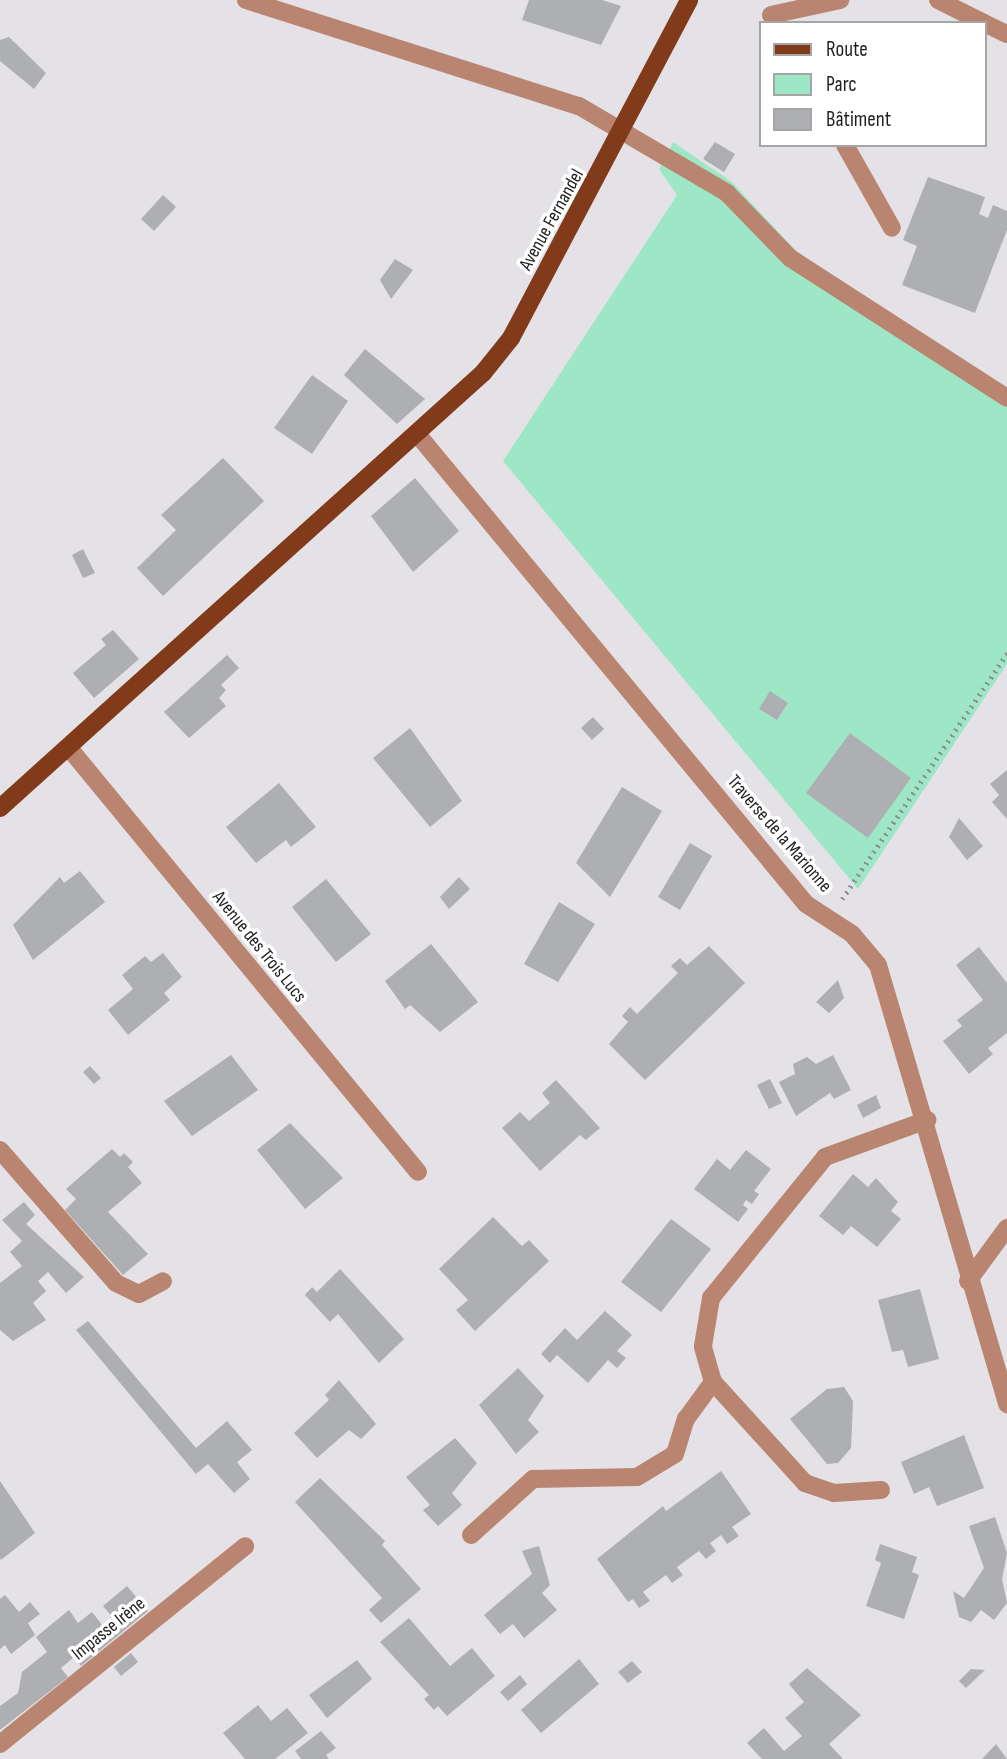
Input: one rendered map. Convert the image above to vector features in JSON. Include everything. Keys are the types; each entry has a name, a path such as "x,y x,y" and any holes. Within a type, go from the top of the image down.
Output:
{"main road":[{"name":"Avenue Fernandel","path":"418,435 511,338 622,132 689,0"},
{"path":"0,808 418,435"}],"street":[{"path":"246,0 579,106 727,192 790,258 1007,398"},
{"path":"760,0 773,19 840,0"},
{"path":"938,0 980,21"},
{"path":"986,24 1007,34"},
{"path":"846,147 892,228"},
{"name":"Traverse de la Marionne","path":"418,435 806,904 852,934 878,965 927,1120 968,1281 1007,1404"},
{"name":"Avenue des Trois Lucs","path":"69,748 418,1172"},
{"path":"881,1490 834,1493 805,1483 713,1382 703,1346 711,1298 825,1157 927,1120"},
{"path":"0,1150 116,1283 139,1294 163,1281"},
{"path":"968,1281 1007,1228"},
{"path":"471,1535 533,1479 637,1477 675,1454 686,1419 713,1382"},
{"name":"Impasse Irène","path":"0,1745 245,1546"}],"path":[{"path":"829,919 1007,653"}],"green space":[{"path":"673,142 732,182 796,251 1007,390 1007,664 858,889 503,461 677,195 659,169"}],"building":[{"path":"529,0 602,0 621,6 601,45 522,20"},
{"path":"9,37 46,73 34,89 0,61 0,40"},
{"path":"715,142 735,154 724,172 703,159"},
{"path":"928,177 985,197 979,214 988,218 993,205 1007,211 1007,230 975,313 902,285 917,246 903,240"},
{"path":"163,195 176,207 154,231 141,219"},
{"path":"395,259 413,270 391,299 380,280"},
{"path":"365,349 425,399 397,424 344,375"},
{"path":"312,375 348,401 312,454 274,428"},
{"path":"223,458 264,501 163,596 137,568 176,530 161,515"},
{"path":"415,478 459,531 413,572 371,516"},
{"path":"83,549 95,573 83,578 72,555"},
{"path":"113,630 139,659 94,698 73,673 106,645 101,639"},
{"path":"227,655 239,668 221,685 226,690 219,698 226,706 189,738 164,712"},
{"path":"770,691 788,703 777,720 759,709"},
{"path":"593,717 604,729 592,740 581,728"},
{"path":"410,728 462,801 430,827 373,758"},
{"path":"850,733 911,778 868,838 806,793"},
{"path":"1007,770 1007,819 992,802 999,795 990,784"},
{"path":"279,783 316,827 291,847 286,840 256,863 226,827"},
{"path":"622,787 662,811 610,897 576,863"},
{"path":"959,818 983,846 967,860 949,837"},
{"path":"690,843 712,856 680,910 658,897"},
{"path":"80,871 105,902 33,960 13,925 60,877 64,883"},
{"path":"459,877 470,889 449,909 440,897"},
{"path":"326,879 371,934 336,962 292,907"},
{"path":"559,902 595,924 558,982 524,964"},
{"path":"431,944 478,1002 440,1032 410,1005 405,1009 385,981"},
{"path":"709,946 745,983 645,1080 609,1044 628,1022 622,1016 630,1007 637,1014 678,973 671,966 680,958 687,965"},
{"path":"979,947 1007,983 1007,1033 988,1048 993,1054 969,1074 943,1041 962,1026 957,1020 983,1000 956,965"},
{"path":"163,953 182,977 164,993 170,1000 128,1035 108,1010 133,989 122,975 145,956 151,962"},
{"path":"838,980 844,998 829,1013 816,1002"},
{"path":"231,1055 258,1090 192,1136 164,1101"},
{"path":"833,1055 851,1090 834,1099 830,1093 796,1116 779,1082 795,1074 793,1064 807,1057 816,1064"},
{"path":"90,1066 101,1078 94,1084 83,1072"},
{"path":"770,1079 782,1103 769,1109 757,1085"},
{"path":"556,1080 600,1128 586,1140 580,1135 540,1171 502,1128 520,1112 529,1121 550,1103 542,1093"},
{"path":"876,1095 881,1108 863,1118 857,1105"},
{"path":"290,1123 343,1178 305,1209 257,1150"},
{"path":"112,1149 120,1157 124,1153 133,1162 128,1167 142,1183 108,1212 148,1254 123,1275 65,1210 76,1199 66,1189"},
{"path":"746,1150 771,1169 754,1191 759,1194 752,1204 746,1200 743,1205 748,1209 738,1222 694,1189 717,1159 730,1170"},
{"path":"853,1174 868,1187 876,1178 898,1202 891,1211 901,1219 877,1247 851,1226 843,1235 819,1216"},
{"path":"24,1202 35,1215 26,1224 84,1277 66,1293 48,1272 38,1281 46,1291 33,1303 46,1320 13,1341 0,1330 0,1283 22,1266 10,1252 22,1241 2,1220"},
{"path":"493,1217 522,1246 529,1240 549,1261 475,1331 456,1310 468,1300 439,1269"},
{"path":"671,1219 711,1249 661,1312 621,1282"},
{"path":"340,1269 404,1339 379,1363 338,1314 330,1322 305,1295 312,1287 317,1292"},
{"path":"920,1289 939,1359 908,1367 903,1350 892,1352 878,1300"},
{"path":"605,1311 632,1335 617,1351 626,1358 617,1368 608,1360 588,1383 557,1355 550,1363 541,1354 565,1328 577,1340"},
{"path":"88,1321 196,1448 227,1421 252,1450 237,1462 250,1479 234,1493 208,1464 196,1474 76,1330"},
{"path":"518,1368 544,1396 528,1420 539,1432 516,1454 479,1405"},
{"path":"339,1380 376,1424 361,1439 349,1430 317,1458 294,1433 329,1400 325,1395"},
{"path":"844,1387 853,1401 851,1448 838,1463 827,1464 790,1419 827,1389"},
{"path":"964,1435 984,1488 937,1506 929,1487 914,1494 901,1462"},
{"path":"455,1438 477,1463 452,1493 462,1505 438,1526 423,1510 430,1505 406,1477"},
{"path":"721,1471 751,1514 732,1527 739,1536 727,1544 721,1535 710,1543 716,1551 706,1559 699,1551 677,1567 683,1575 672,1583 666,1575 643,1592 650,1601 639,1608 633,1599 628,1602 597,1559 663,1506 666,1511"},
{"path":"320,1478 385,1541 382,1545 421,1589 381,1623 369,1610 382,1598 295,1502"},
{"path":"0,1481 35,1533 1,1560 0,1558"},
{"path":"995,1517 1007,1553 1002,1579 1007,1603 994,1620 981,1610 971,1622 959,1617 953,1591 964,1598 984,1568 969,1526"},
{"path":"880,1544 917,1557 912,1572 919,1575 904,1619 866,1606 881,1563 875,1560"},
{"path":"539,1546 550,1585 542,1593 557,1610 524,1638 513,1624 500,1634 484,1615 532,1574 522,1551"},
{"path":"127,1586 148,1611 81,1666 74,1657 61,1668 68,1677 0,1730 0,1706 18,1693 22,1672 47,1652 36,1637 69,1610 78,1623 92,1612 103,1626 113,1618 103,1606"},
{"path":"5,1595 19,1612 30,1602 40,1614 28,1623 35,1635 11,1654 5,1645 0,1649 0,1599"},
{"path":"409,1618 450,1666 472,1648 495,1676 447,1716 438,1706 434,1710 424,1699 429,1695 380,1642"},
{"path":"131,1653 138,1662 121,1676 114,1667"},
{"path":"579,1659 599,1684 541,1733 521,1710"},
{"path":"357,1660 372,1679 327,1718 309,1695"},
{"path":"632,1661 642,1672 628,1683 618,1672"},
{"path":"807,1668 861,1715 829,1744 843,1759 762,1759 747,1743 764,1728 784,1751 802,1736 785,1718 804,1702 789,1684"},
{"path":"971,1669 985,1670 966,1688 959,1681"},
{"path":"520,1675 527,1684 508,1701 500,1692"},
{"path":"258,1705 271,1721 287,1708 308,1733 275,1759 245,1759 223,1733"},
{"path":"321,1731 336,1748 326,1755 329,1759 301,1759 295,1751"},
{"path":"996,1744 1007,1759 982,1759"}]}
